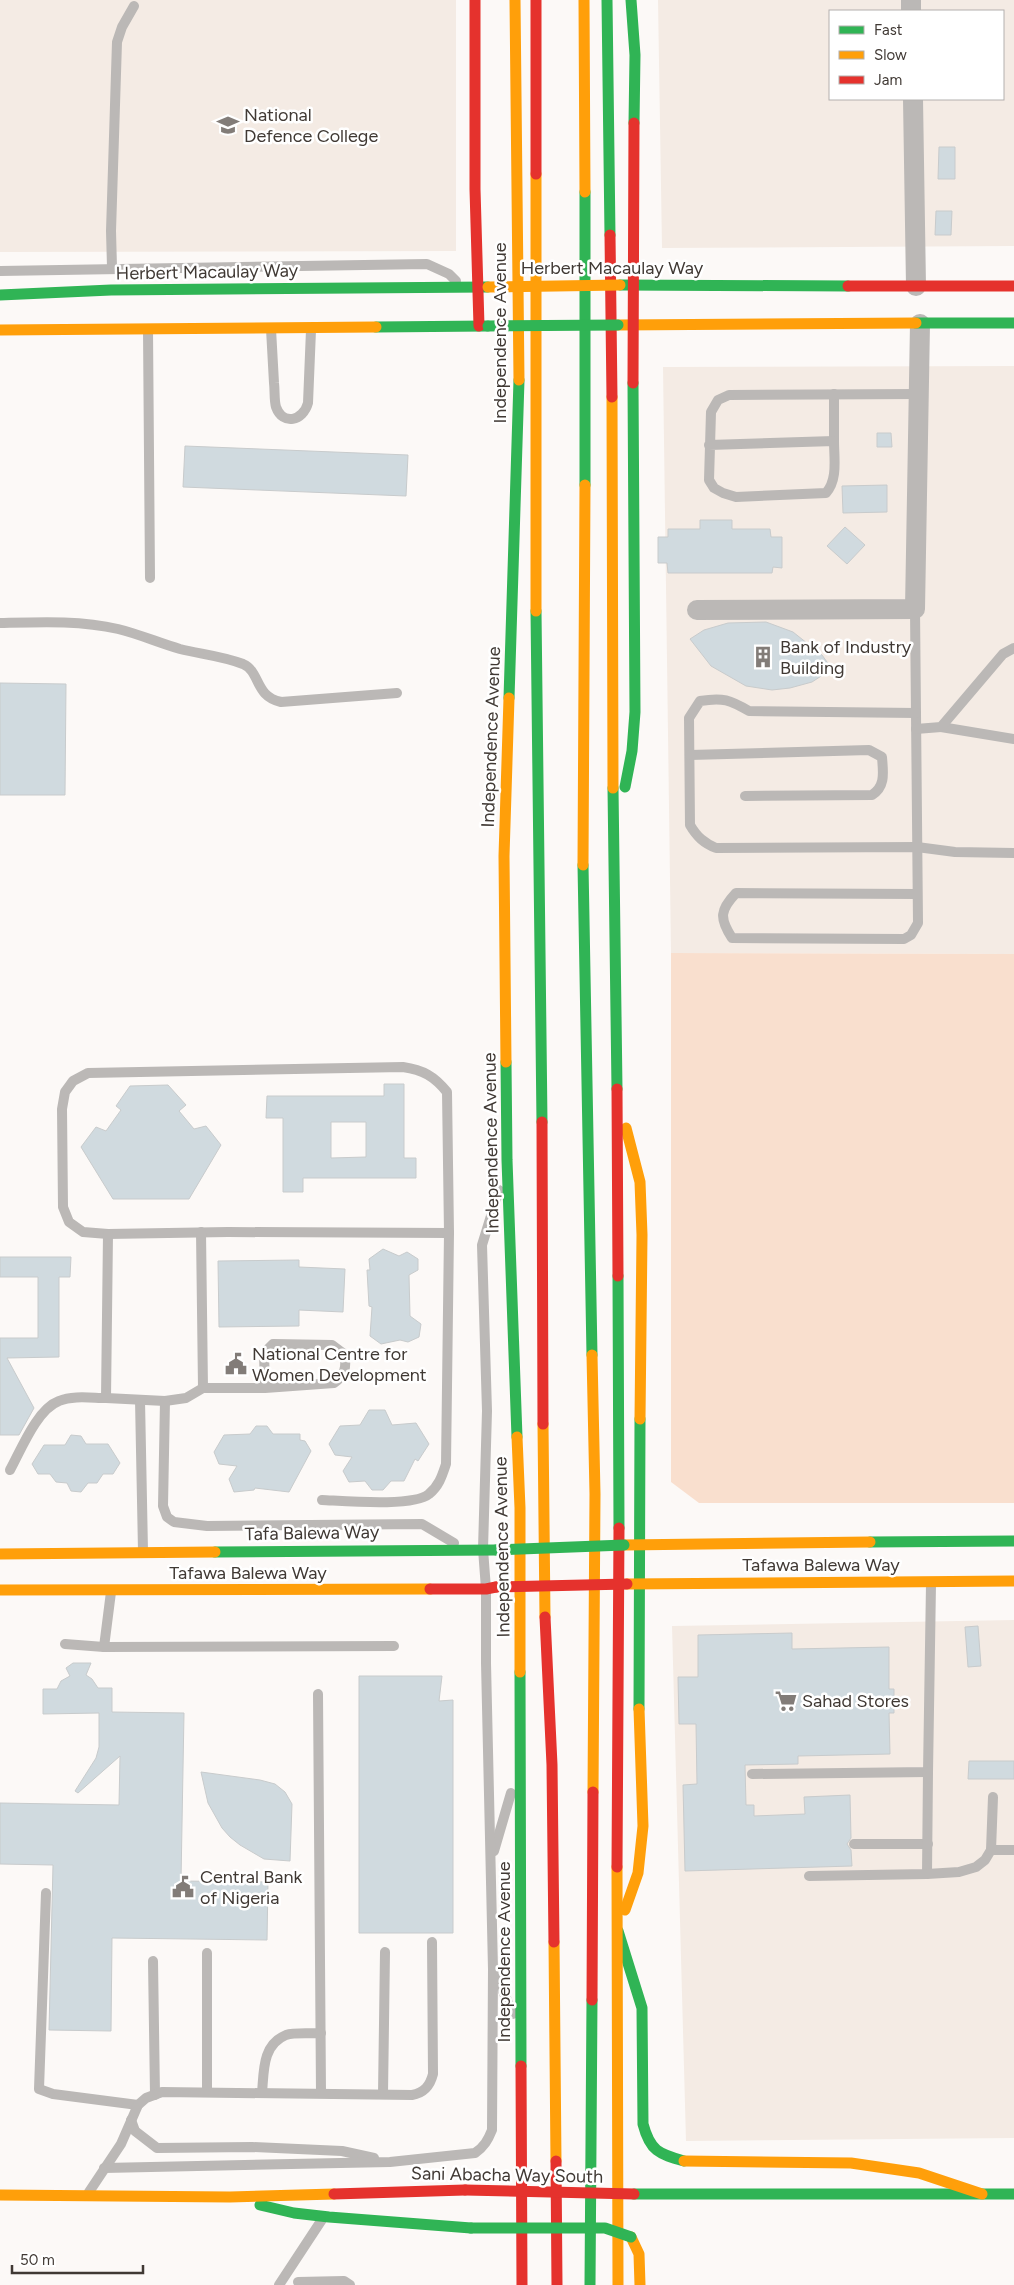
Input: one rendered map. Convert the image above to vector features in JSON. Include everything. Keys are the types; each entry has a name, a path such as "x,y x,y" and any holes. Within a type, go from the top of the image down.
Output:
{"main road":[{"path":"475,0 483,326"},
{"name":"Independence Avenue","path":"514,0 519,372 504,856 507,1160 520,1508 522,2285"},
{"name":"Independence Avenue","path":"536,0 537,385 535,546 543,1188 541,1242 544,1605 547,1700 552,1765 557,2285"},
{"path":"584,0 586,387 583,861 595,1494 590,2285"},
{"path":"608,0 612,368 612,845 617,1102 619,1485 617,1632 618,2285"},
{"path":"612,845 632,751 635,712 633,325 635,55 631,0"},
{"name":"Herbert Macaulay Way","path":"0,295 110,290 620,284 1014,286"},
{"path":"0,330 1014,323"},
{"path":"617,1102 630,1139 640,1182 642,1235 641,1584 638,1692 643,1826 638,1873 618,1931 642,2008 644,2124 648,2140 660,2154 687,2162 851,2162 919,2173 982,2194"},
{"name":"Tafa Balewa Way","path":"0,1554 496,1550 624,1545 1014,1541"},
{"name":"Tafawa Balewa Way","path":"0,1590 491,1588 627,1584 1014,1581"},
{"name":"Sani Abacha Way South","path":"0,2195 230,2197 465,2190 634,2194 1014,2194"},
{"path":"230,2197 291,2214 324,2217 471,2228 605,2228 631,2237 637,2246 640,2258 640,2285"}],"street":[{"path":"913,100 916,286"},
{"path":"697,610 915,609 920,324"}],"lane":[{"path":"112,268 111,231 118,42 122,27 134,6"},
{"path":"0,271 426,264 449,274 461,286"},
{"path":"271,328 276,406 283,416 292,419 299,418 306,411 308,403 311,328"},
{"path":"148,329 150,578"},
{"path":"834,394 834,479 826,493 736,497 714,488 709,480 710,412 718,400 729,395 834,394 919,394"},
{"path":"709,445 834,441"},
{"path":"915,609 918,923 911,935 904,939 732,938 725,928 722,915 727,902 736,893 917,894"},
{"path":"0,623 47,622 116,628 178,649 246,665 253,672 260,689 267,696 282,702 396,693"},
{"path":"941,727 1003,654 1014,648"},
{"path":"916,713 749,711 719,698 700,701 689,718 690,825 696,835 716,848 917,847 955,852 1014,852"},
{"path":"916,729 941,727 1014,739"},
{"path":"690,755 869,750 876,752 882,757 883,781 879,791 872,795 745,796"},
{"path":"322,1500 408,1502 428,1496 440,1483 446,1464 449,1233 447,1092 436,1078 420,1069 403,1067 88,1073 73,1081 65,1092 62,1109 63,1207 69,1222 83,1232 108,1234 201,1232 449,1233"},
{"path":"104,2168 390,2162 475,2153 482,2148 492,2130 494,1969 491,1861 491,1588 484,1549 487,1411 482,1245 507,1160"},
{"path":"201,1232 203,1388"},
{"path":"106,1398 108,1234"},
{"path":"10,1470 42,1413 50,1406 70,1398 165,1400 186,1398 203,1388 265,1388 334,1383 341,1378 346,1370 344,1354 332,1345 273,1344 264,1353 265,1388"},
{"path":"140,1400 143,1553"},
{"path":"165,1400 163,1506 166,1517 174,1522 207,1526 422,1524 464,1550"},
{"path":"927,1874 931,1583"},
{"path":"104,1647 111,1590"},
{"path":"64,1644 104,1647 394,1646"},
{"path":"318,1694 321,2093"},
{"path":"491,1861 521,1759"},
{"path":"752,1774 928,1772"},
{"path":"809,1876 927,1874 959,1872 976,1868 985,1860 990,1850 993,1797"},
{"path":"854,1844 928,1844"},
{"path":"990,1850 1014,1850"},
{"path":"46,1893 38,2089 52,2094 138,2105"},
{"path":"88,2195 121,2144 138,2105 146,2098 162,2092 418,2094 424,2090 431,2080 432,1942"},
{"path":"383,2094 385,1952"},
{"path":"207,1953 207,2092"},
{"path":"153,1961 155,2095"},
{"path":"494,1969 521,2035"},
{"path":"262,2092 264,2061 272,2045 287,2035 321,2034"},
{"path":"131,2120 135,2131 157,2148 252,2147 342,2151 390,2162"},
{"path":"279,2285 324,2217"},
{"path":"298,2258 298,2284 344,2281 350,2285"}],"shaded area":[{"name":"National Defence College","path":"0,0 456,0 456,251 0,252"},
{"path":"658,0 1014,0 1014,246 662,248"},
{"path":"1014,366 1014,954 671,953 663,367"},
{"path":"671,953 1014,954 1014,1503 699,1503 671,1482"},
{"path":"1014,1620 1014,2138 686,2141 672,1626"}],"building":[{"path":"939,147 955,147 955,179 938,179"},
{"path":"936,211 952,211 951,235 935,235"},
{"path":"877,433 891,433 892,447 877,447"},
{"path":"185,446 408,455 406,496 183,487"},
{"path":"887,485 887,512 843,513 842,486"},
{"path":"700,520 732,520 732,529 770,529 771,537 782,537 782,568 773,567 772,573 668,573 667,563 658,563 658,537 668,537 668,529 700,529"},
{"path":"845,527 865,545 847,564 827,546"},
{"name":"Bank of Industry Building","path":"766,622 793,632 822,655 832,669 812,682 790,688 772,690 746,686 711,666 690,639 704,630 728,623"},
{"path":"0,683 66,684 65,795 0,795"},
{"path":"384,1084 404,1084 404,1158 416,1158 416,1178 303,1178 303,1192 283,1192 283,1118 266,1118 267,1096 384,1096","holes":["331,1122 366,1122 366,1157 331,1158"]},
{"path":"168,1085 186,1105 179,1111 194,1129 206,1126 221,1145 189,1199 113,1199 81,1147 96,1127 106,1131 121,1110 116,1106 130,1086"},
{"path":"383,1249 399,1256 407,1252 418,1259 418,1270 409,1275 410,1316 421,1324 419,1337 408,1342 400,1340 381,1344 370,1336 372,1307 369,1306 367,1270 370,1270 369,1259"},
{"path":"0,1257 71,1257 70,1277 59,1277 59,1357 7,1358 34,1408 19,1435 0,1435 0,1338 38,1338 38,1277 0,1277"},
{"path":"299,1260 299,1267 345,1269 343,1312 299,1310 299,1326 219,1327 218,1261"},
{"path":"369,1410 385,1410 392,1425 416,1423 429,1444 418,1461 415,1459 404,1481 391,1481 383,1490 372,1490 365,1481 349,1482 343,1471 352,1457 335,1455 329,1444 340,1426 360,1425"},
{"path":"256,1426 267,1426 273,1434 300,1434 300,1440 305,1441 311,1451 289,1492 255,1488 254,1490 234,1492 229,1479 237,1466 219,1464 214,1452 224,1435 250,1434"},
{"path":"71,1435 81,1436 86,1444 108,1444 120,1463 113,1474 103,1474 97,1483 88,1483 81,1492 71,1491 67,1483 56,1482 50,1474 38,1474 32,1464 44,1445 65,1445"},
{"path":"978,1626 981,1666 968,1667 965,1627"},
{"name":"Sahad Stores","path":"792,1633 792,1649 889,1647 889,1689 894,1689 894,1713 889,1713 890,1754 798,1756 798,1764 745,1765 746,1805 754,1805 754,1816 805,1814 804,1797 850,1795 851,1838 847,1844 851,1850 852,1866 685,1871 683,1785 697,1784 696,1724 679,1724 678,1677 698,1677 698,1635"},
{"path":"73,1663 91,1663 86,1675 92,1679 98,1688 112,1688 112,1712 184,1713 181,1881 268,1882 267,1940 112,1938 111,2031 49,2030 53,1865 0,1864 0,1803 119,1805 120,1756 78,1793 75,1791 96,1758 99,1747 99,1713 43,1714 43,1689 57,1689 61,1681 70,1676 66,1668"},
{"path":"359,1676 442,1676 439,1701 453,1700 453,1933 359,1933"},
{"path":"969,1761 1014,1761 1014,1779 968,1779"},
{"path":"201,1772 260,1780 275,1784 285,1792 292,1804 290,1861 264,1859 230,1837 222,1828 208,1803"}],"traffic: fast":[{"path":"607,0 610,235"},
{"path":"631,0 635,55 634,123"},
{"path":"585,192 585,485"},
{"path":"620,285 848,286"},
{"path":"0,295 111,290 488,287"},
{"path":"916,323 1014,323"},
{"path":"488,326 618,325"},
{"path":"376,327 488,326"},
{"path":"509,698 519,380"},
{"path":"625,787 632,751 635,712 633,383"},
{"path":"536,611 542,1122"},
{"path":"613,788 617,1089"},
{"path":"583,865 592,1355"},
{"path":"506,1062 507,1160 517,1437"},
{"path":"618,1276 619,1528"},
{"path":"639,1709 640,1419"},
{"path":"870,1542 1014,1541"},
{"path":"496,1550 624,1545"},
{"path":"215,1552 496,1550"},
{"path":"520,1672 521,2066"},
{"path":"618,1931 642,2008 643,2124 652,2146 668,2156 684,2161"},
{"path":"590,2285 592,2000"},
{"path":"634,2194 1014,2194"},
{"path":"260,2205 294,2213 329,2217 471,2228"},
{"path":"471,2228 605,2228 631,2237"}],"traffic: slow":[{"path":"515,0 519,380"},
{"path":"584,0 585,192"},
{"path":"536,174 536,611"},
{"path":"488,287 620,285"},
{"path":"618,325 916,323"},
{"path":"0,330 376,327"},
{"path":"612,397 613,788"},
{"path":"583,865 585,485"},
{"path":"506,1062 504,856 509,698"},
{"path":"626,1128 640,1182 642,1235 640,1419"},
{"path":"592,1355 595,1494 593,1792"},
{"path":"543,1424 545,1617"},
{"path":"517,1437 520,1508 520,1672"},
{"path":"624,1545 870,1542"},
{"path":"0,1554 215,1552"},
{"path":"627,1584 1014,1581"},
{"path":"0,1590 430,1589"},
{"path":"625,1910 638,1873 643,1826 639,1709"},
{"path":"617,1867 618,2285"},
{"path":"554,1942 556,2161"},
{"path":"684,2161 851,2163 919,2173 982,2194"},
{"path":"0,2195 230,2197 334,2194"},
{"path":"631,2237 639,2254 640,2285"}],"traffic: jam":[{"path":"475,0 475,189 479,326"},
{"path":"536,0 536,174"},
{"path":"633,383 634,123"},
{"path":"610,235 612,397"},
{"path":"848,286 1014,286"},
{"path":"617,1089 618,1276"},
{"path":"542,1122 543,1424"},
{"path":"617,1867 619,1528"},
{"path":"496,1587 627,1584"},
{"path":"430,1589 486,1589 496,1587"},
{"path":"545,1617 552,1765 554,1942"},
{"path":"592,2000 593,1792"},
{"path":"521,2066 522,2285"},
{"path":"556,2161 557,2285"},
{"path":"334,2194 465,2190"},
{"path":"465,2190 634,2194"}],"place":[{"name":"National Defence College","path":"228,125"},
{"name":"Bank of Industry Building","path":"763,657"},
{"name":"National Centre for Women Development","path":"236,1364"},
{"name":"Sahad Stores","path":"786,1701"},
{"name":"Central Bank of Nigeria","path":"183,1887"}]}
